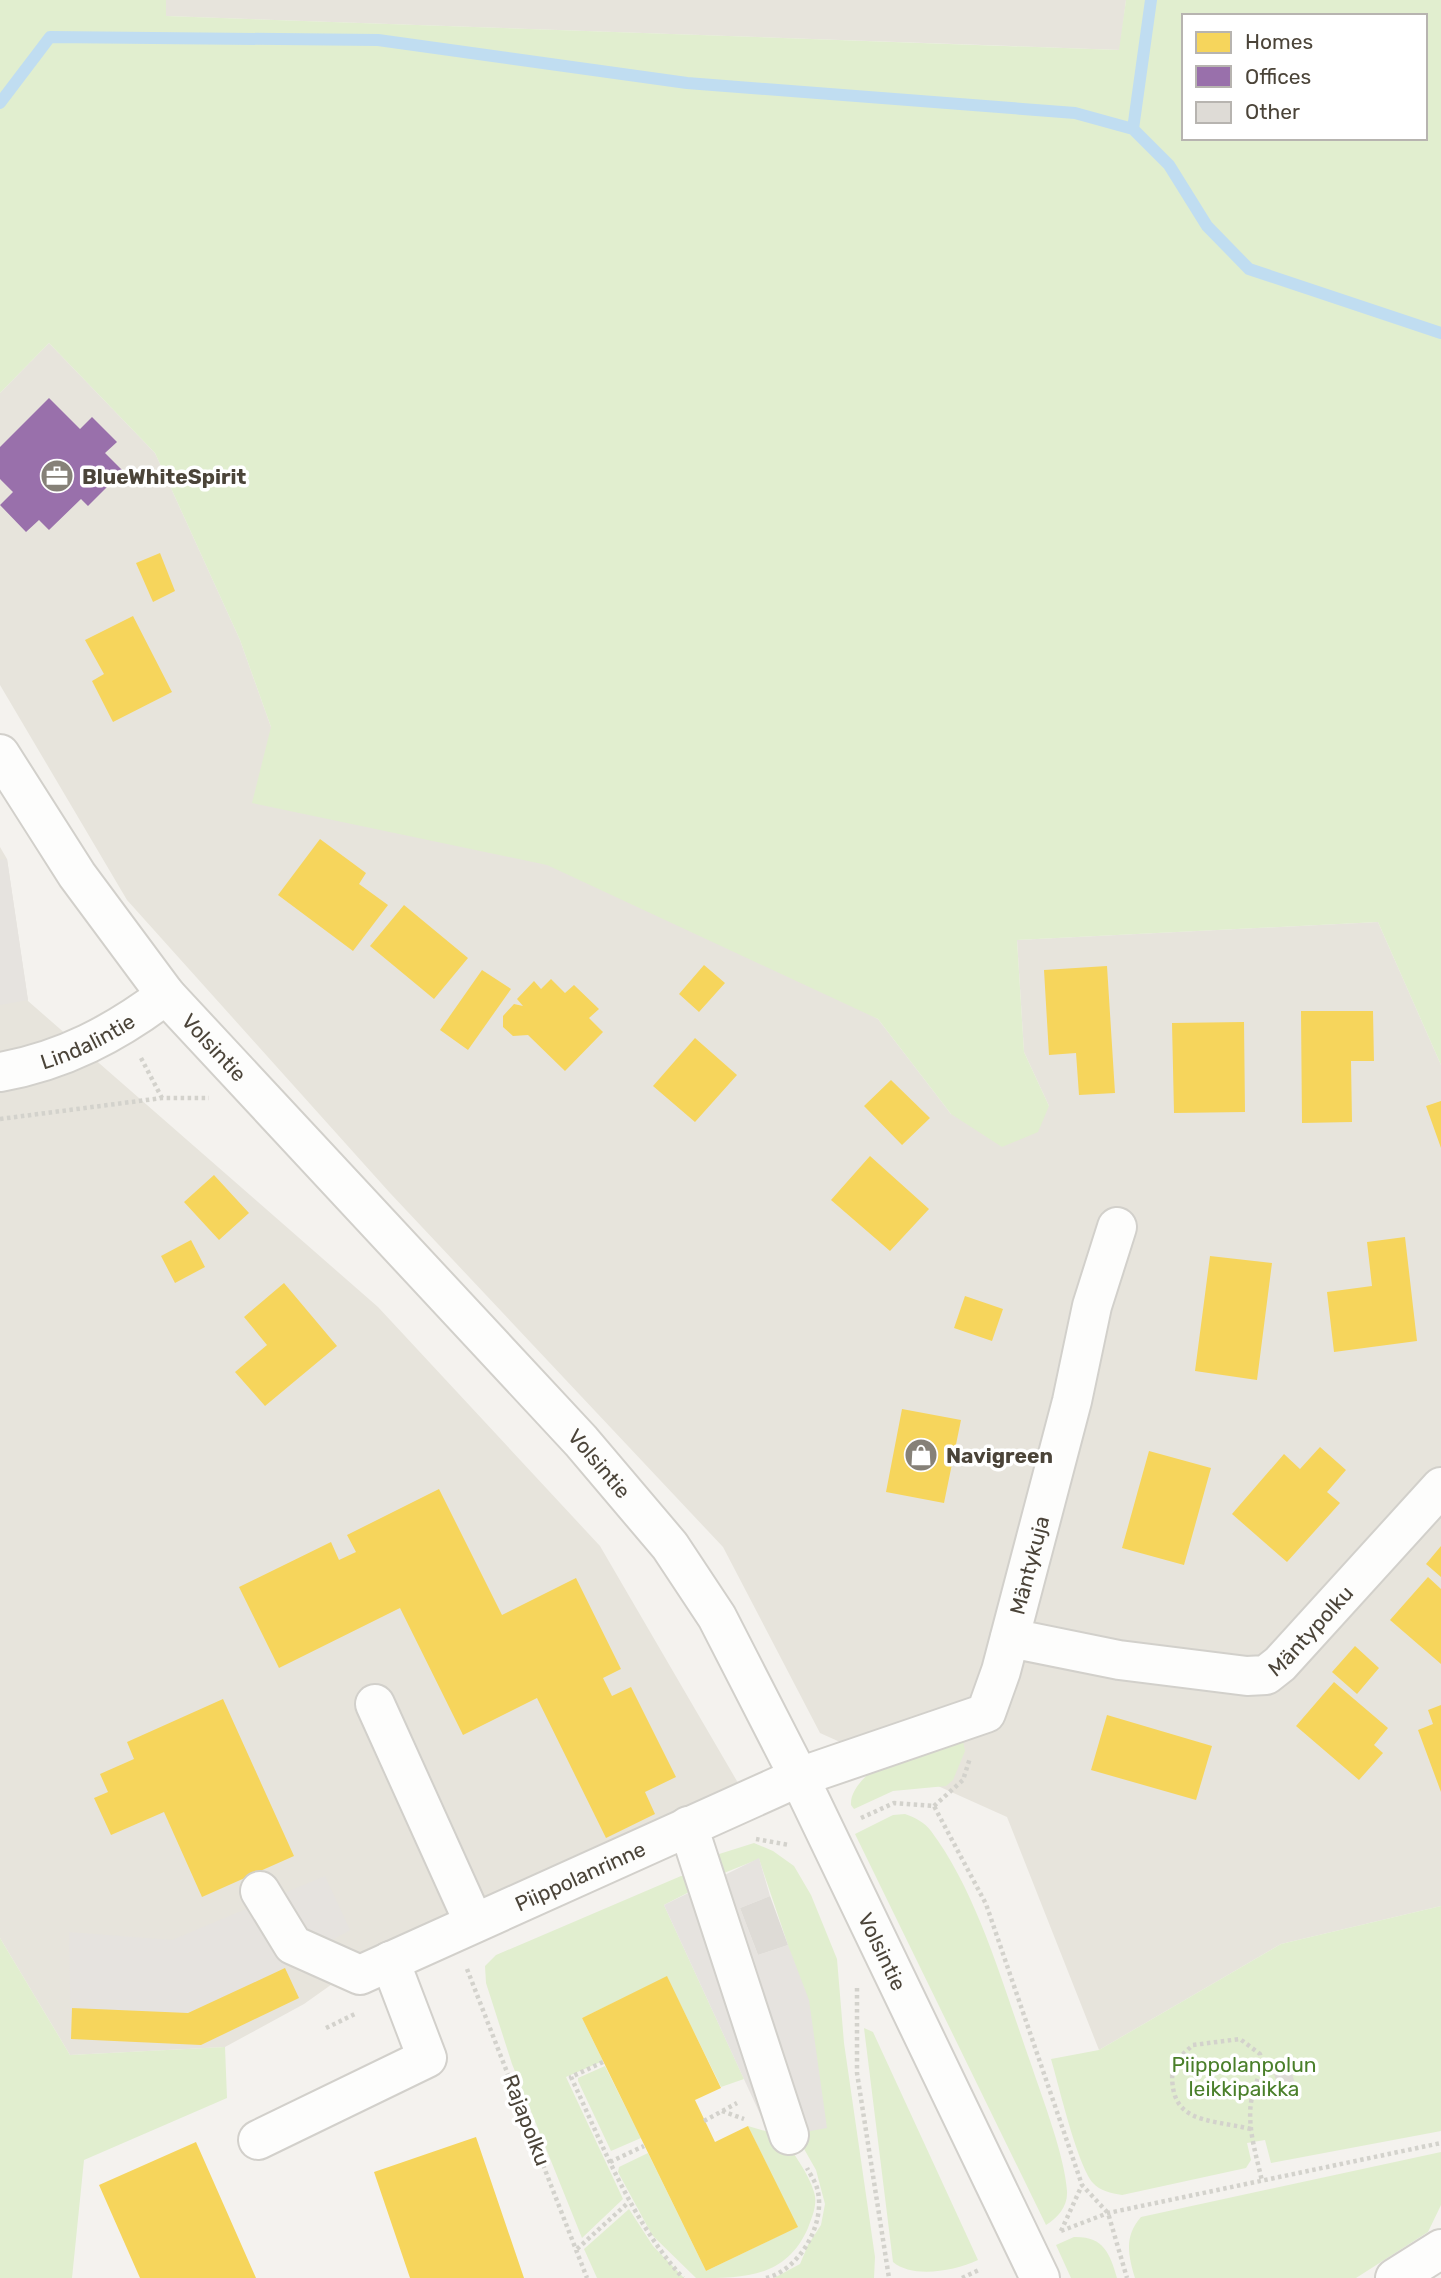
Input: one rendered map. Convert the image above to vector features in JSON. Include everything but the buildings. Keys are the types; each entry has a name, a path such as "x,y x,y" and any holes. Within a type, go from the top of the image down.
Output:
{"street":[{"name":"Volsintie","path":"0,754 77,875 166,995 572,1431 670,1546 718,1617 799,1777 1040,2278"},
{"name":"Lindalintie","path":"0,1072 22,1068 75,1050 124,1027 166,995"},
{"name":"Mäntykuja","path":"799,1777 986,1713 1010,1638 1072,1401 1092,1306 1117,1227"},
{"name":"Mäntypolku","path":"1010,1638 1119,1660 1247,1676 1266,1675 1280,1664 1441,1487"},
{"path":"374,1704 474,1923"},
{"name":"Piippolanrinne","path":"384,1976 474,1923 694,1843 799,1777"},
{"path":"694,1843 789,2135"},
{"path":"258,2140 427,2058 384,1976 293,1945 260,1891"},
{"path":"1395,2278 1441,2249"}],"path":[{"path":"0,1119 162,1098 208,1097 220,1103"},
{"path":"694,1843 748,1837 799,1847 894,1803 934,1806 986,1904 1082,2185 1108,2213 1127,2278"},
{"name":"Rajapolku","path":"465,1962 587,2278"},
{"path":"326,2028 384,1976"},
{"path":"863,1988 857,1976 854,2029 857,2073 889,2278"},
{"path":"1251,2129 1191,2117 1181,2107 1171,2084 1173,2063 1193,2045 1240,2039 1260,2054 1262,2071 1252,2098 1251,2129 1262,2181"},
{"path":"603,2062 571,2077 629,2202 656,2248 683,2278"},
{"path":"766,2278 798,2259 815,2227 819,2209 817,2188 789,2135"},
{"path":"1051,2236 1108,2213 1441,2143"},
{"path":"610,2162 644,2146"},
{"path":"1061,2231 1082,2185"},
{"path":"577,2249 629,2202"},
{"path":"962,2278 981,2269"}],"shaded area":[{"path":"166,0 1126,0 1120,50 166,16"},
{"path":"49,343 155,453 240,640 271,727 552,842 878,1019 951,1114 1049,1106 1024,1052 1017,940 1378,922 1441,1065 1441,1906 1281,1944 1099,2050 1007,1817 820,1733 723,1547 390,1193 127,900 0,685 0,393"},
{"path":"0,847 7,859 28,1001 378,1307 600,1546 741,1788 383,1948 304,2004 225,2047 70,2055 0,1938"},
{"path":"7,859 28,1000 0,1005 0,860"},
{"path":"759,1858 770,1896 740,1908 758,1955 788,1945 809,2000 827,2128 771,2138 664,1905"},
{"path":"325,1876 350,1930 285,1967 299,1998 201,2045 71,2039 69,1932 172,1940"}],"green space":[{"path":"0,0 166,0 166,16 1119,50 1126,0 1441,0 1441,1065 1378,922 1017,940 1024,1052 1049,1106 1038,1132 1002,1147 951,1114 878,1019 547,865 252,803 271,727 240,640 155,453 49,343 0,393"},
{"path":"963,1741 965,1751 953,1780 946,1786 893,1791 854,1809 851,1805 855,1790 872,1770"},
{"path":"905,1814 920,1821 931,1831 963,1884 989,1945 1042,2096 1058,2146 1067,2191 1066,2202 1061,2211 1046,2225 855,1834 893,1815"},
{"path":"754,1843 773,1851 794,1866 811,1895 837,1959 844,2043 875,2257 874,2278 774,2278 800,2264 821,2225 825,2204 816,2170 795,2133 788,1945 759,1859 719,1875 716,1855"},
{"path":"681,1876 690,1876 693,1890 664,1905 744,2079 721,2087 667,1977 582,2018 603,2061 566,2077 623,2199 582,2238 512,2064 486,1983 485,1966 496,1955"},
{"name":"Piippolanpolun leikkipaikka","path":"1441,1906 1441,2131 1271,2163 1265,2140 1247,2143 1251,2160 1246,2168 1122,2195 1102,2190 1093,2183 1075,2143 1051,2059 1099,2050 1281,1944"},
{"path":"0,1938 70,2055 225,2047 227,2098 84,2160 72,2278 0,2278"},
{"path":"864,2028 873,2032 978,2260 933,2272 911,2270 893,2262"},
{"path":"605,2066 641,2138 611,2151 578,2081 578,2078"},
{"path":"748,2126 782,2136 804,2170 815,2197 808,2228 799,2245 776,2266 747,2275 696,2278 652,2235 618,2172 619,2167 648,2153 706,2271 797,2227"},
{"path":"1441,2152 1441,2205 1428,2232 1356,2278 1135,2278 1129,2246 1132,2231 1141,2217"},
{"path":"629,2209 653,2246 684,2278 597,2278 584,2249"},
{"path":"1074,2237 1084,2237 1099,2243 1108,2254 1117,2278 1071,2278 1056,2245"}],"waterway":[{"path":"1133,129 1151,0"},
{"path":"0,103 50,37 378,40 687,83 1075,113 1133,129 1169,165 1207,226 1249,269 1441,333"}],"place":[{"name":"BlueWhiteSpirit","path":"57,476"},
{"name":"Navigreen","path":"921,1455"}]}
